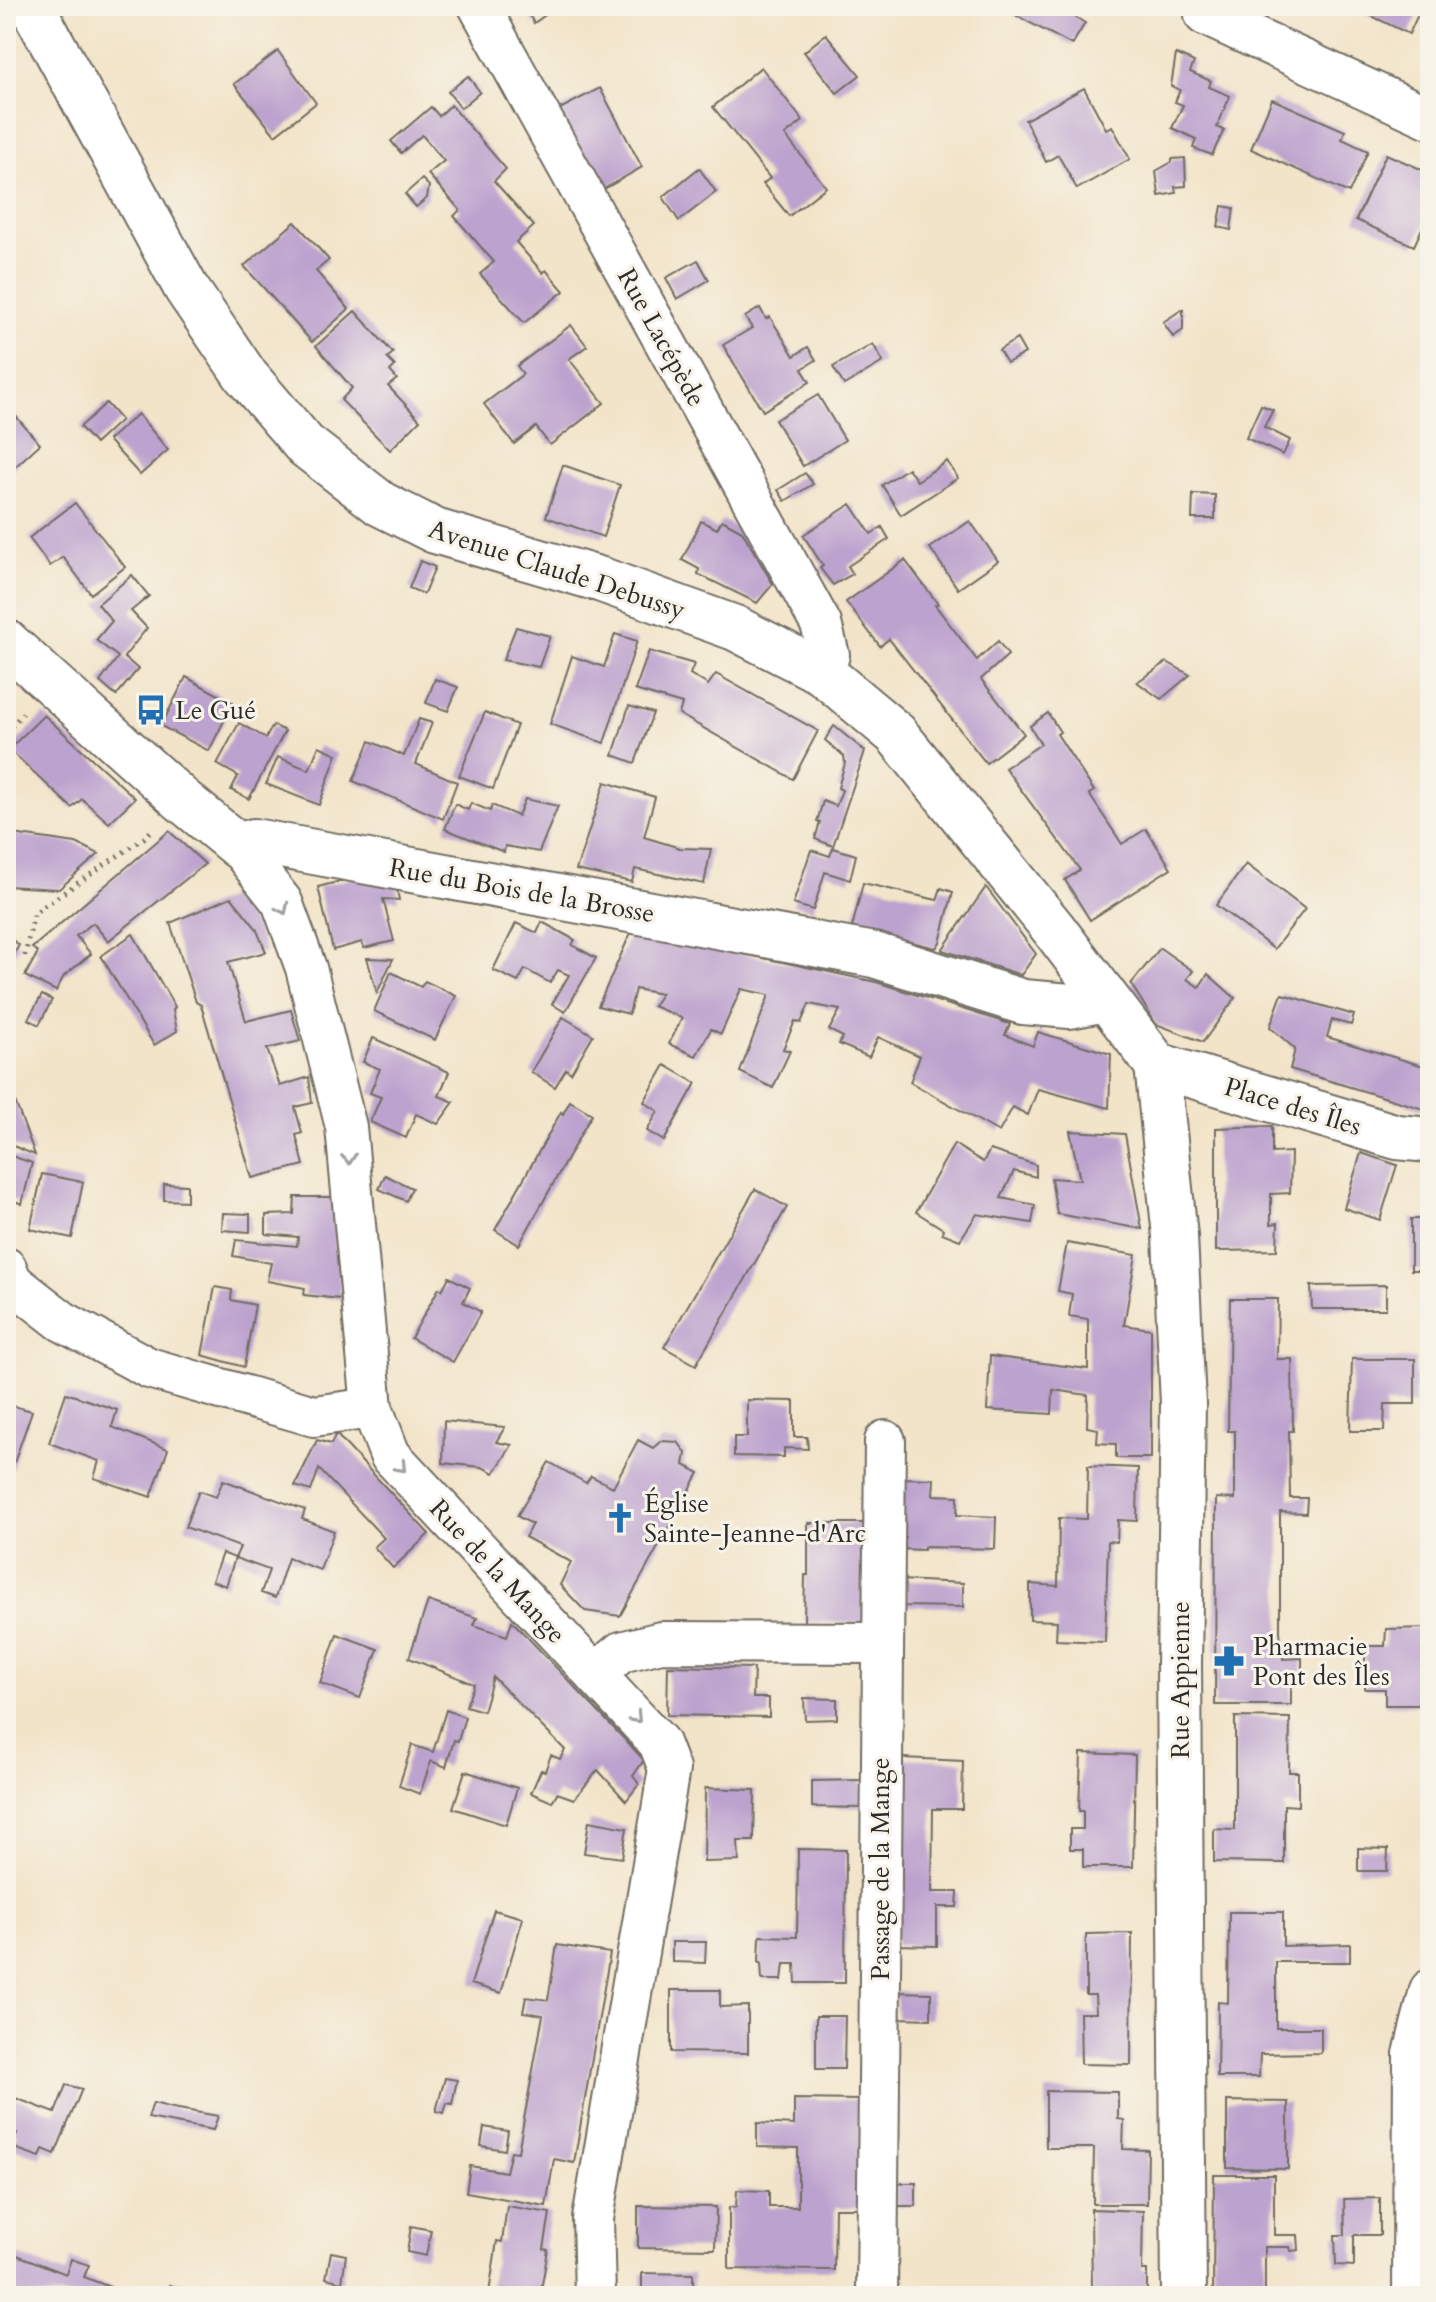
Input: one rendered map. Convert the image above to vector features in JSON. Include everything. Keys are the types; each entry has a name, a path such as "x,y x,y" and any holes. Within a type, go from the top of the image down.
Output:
{"main road":[{"name":"Avenue Claude Debussy","path":"32,6 186,288 246,376 305,445 381,504 435,531 602,580 735,628 823,673 896,734 1053,928 1157,1065"},
{"path":"6,642 238,846"},
{"name":"Rue du Bois de la Brosse","path":"238,846 254,841 874,955 1023,1002 1070,1006 1106,999"},
{"name":"Place des Îles","path":"1157,1065 1397,1137 1430,1140"},
{"name":"Rue Appienne","path":"1157,1065 1175,1236 1183,1404 1179,1665 1184,2296"}],"street":[{"name":"Rue Lacépède","path":"479,6 821,624 829,655 823,673"},
{"path":"1205,15 1430,118"},
{"name":"Rue de la Mange","path":"238,846 282,902 306,968 346,1127 372,1408 390,1455 659,1743 669,1769 593,2219 595,2296"},
{"path":"6,1268 12,1282 62,1321 149,1368 314,1416 372,1408"},
{"name":"Passage de la Mange","path":"877,2296 885,1441"},
{"path":"595,1674 621,1652 661,1642 881,1643"},
{"path":"1413,2296 1414,2054 1430,1990"}],"path":[{"path":"25,956 34,913 144,838 181,799"}],"building":[{"path":"523,6 558,6 534,23"},
{"path":"998,6 1070,6 1067,12 1085,23 1072,45"},
{"path":"1351,6 1422,6 1409,34"},
{"path":"826,34 860,75 837,93 804,52"},
{"path":"278,51 316,103 275,135 234,84"},
{"path":"1176,54 1194,62 1190,72 1211,81 1209,87 1230,96 1217,127 1224,130 1212,155 1193,148 1196,139 1172,128 1183,105 1175,102 1180,90 1171,86"},
{"path":"761,67 803,121 785,135 826,187 789,216 763,184 770,178 713,107"},
{"path":"468,76 480,92 461,108 448,92"},
{"path":"600,88 642,167 597,193 554,112"},
{"path":"1084,88 1106,129 1112,126 1130,159 1077,189 1058,155 1046,162 1025,120"},
{"path":"1272,99 1345,131 1342,139 1368,151 1349,193 1251,149"},
{"path":"451,105 506,169 494,181 534,226 516,242 543,273 546,270 564,291 524,323 480,274 494,262 454,216 460,210 428,174 444,161 422,135 401,153 391,141 431,107 439,116"},
{"path":"1386,154 1430,173 1430,211 1414,246 1356,220"},
{"path":"1185,158 1186,186 1175,187 1176,193 1159,196 1156,171 1172,159"},
{"path":"699,168 716,192 679,221 663,197"},
{"path":"422,179 429,186 427,198 416,207 405,194"},
{"path":"1222,206 1234,208 1231,230 1218,227"},
{"path":"295,222 329,260 316,271 349,309 312,342 244,266"},
{"path":"698,260 709,280 677,299 666,278"},
{"path":"760,308 766,319 770,317 794,356 808,347 816,360 802,369 810,382 763,411 723,345 752,328 745,317"},
{"path":"1183,309 1183,330 1173,337 1163,322"},
{"path":"355,311 393,353 387,358 395,366 390,371 397,379 388,386 420,420 390,450 341,400 352,388 316,346"},
{"path":"571,325 587,346 569,359 604,403 550,445 536,427 514,444 484,404 523,374 517,366"},
{"path":"1017,339 1025,353 1007,363 999,350"},
{"path":"873,344 883,362 844,385 833,367"},
{"path":"818,395 845,440 803,466 775,420"},
{"path":"106,403 121,420 95,444 80,427"},
{"path":"6,405 40,444 6,475"},
{"path":"1261,405 1273,410 1264,427 1290,440 1283,455 1246,438"},
{"path":"138,414 168,450 140,475 108,440"},
{"path":"947,461 958,478 901,515 882,485 908,468 917,481"},
{"path":"563,465 620,485 603,537 546,517"},
{"path":"805,473 813,484 785,501 778,490"},
{"path":"1193,494 1215,495 1215,519 1192,519"},
{"path":"75,503 125,567 91,594 63,557 50,566 29,538"},
{"path":"851,504 871,534 882,527 889,539 848,566 853,574 833,585 820,568 823,566 803,535"},
{"path":"722,520 742,531 773,584 757,603 698,574 699,569 682,560 701,521 717,529"},
{"path":"970,521 998,561 958,589 930,548"},
{"path":"905,560 977,660 998,641 1008,655 981,679 1024,734 986,763 889,639 880,646 846,602"},
{"path":"420,561 435,567 424,594 409,588"},
{"path":"132,575 149,596 131,611 147,628 124,657 138,669 116,696 100,682 118,657 96,640 112,621 98,604"},
{"path":"516,627 550,636 539,667 503,660"},
{"path":"615,634 637,641 604,743 550,724 572,656 604,667"},
{"path":"649,651 694,664 690,674 708,685 716,674 818,731 793,779 679,714 682,704 635,690"},
{"path":"1167,662 1190,675 1161,699 1137,682"},
{"path":"186,677 233,703 209,751 161,726"},
{"path":"435,679 458,687 448,711 426,703"},
{"path":"629,706 653,713 635,763 613,755"},
{"path":"485,712 517,725 493,789 459,776"},
{"path":"1048,713 1060,732 1057,734 1094,791 1089,794 1122,844 1146,829 1171,868 1090,920 1065,880 1080,870 1005,768 1041,744 1030,726"},
{"path":"44,715 135,798 109,823 82,799 72,808 9,749"},
{"path":"419,719 432,723 416,764 457,782 443,819 353,781 370,741 404,756"},
{"path":"239,723 266,738 273,725 285,731 249,799 231,790 238,776 217,764"},
{"path":"834,726 865,751 833,846 815,839 823,801 836,806 842,790 838,788 844,756 825,740"},
{"path":"319,746 337,754 319,805 266,784 278,757 309,770"},
{"path":"605,782 655,797 644,837 680,848 711,849 704,884 635,869 632,882 576,870"},
{"path":"525,799 558,806 539,852 505,846 504,852 445,829 455,804 468,810 471,803 490,811 492,805 518,816"},
{"path":"169,831 205,864 108,941 93,923 76,936 91,954 64,976 56,991 25,976 38,952 32,948"},
{"path":"6,833 76,843 99,854 59,889 6,886"},
{"path":"833,848 856,855 850,880 825,872 813,910 793,904 811,850 830,856"},
{"path":"1246,864 1305,909 1274,949 1216,905"},
{"path":"360,876 396,884 399,900 383,899 394,941 364,948 362,942 333,950 318,887"},
{"path":"863,883 937,900 941,888 953,892 936,948 852,928"},
{"path":"986,887 1036,954 1021,975 942,950"},
{"path":"231,897 256,928 266,952 228,962 246,1021 291,1010 300,1041 267,1049 280,1086 309,1077 312,1103 295,1107 302,1133 296,1135 304,1165 252,1178 201,1005 196,1002 170,923"},
{"path":"542,922 575,940 572,945 596,958 565,1012 552,1004 569,975 558,970 550,983 525,969 518,982 493,970 516,923 537,933"},
{"path":"632,930 876,982 1010,1024 1005,1035 1033,1046 1038,1032 1111,1054 1109,1108 1038,1089 1028,1115 1013,1107 999,1132 910,1082 920,1056 878,1037 869,1057 839,1044 843,1037 829,1030 840,1010 809,1004 801,1023 795,1021 783,1049 790,1051 773,1088 740,1072 769,995 741,989 721,1034 711,1029 696,1056 669,1044 682,1018 653,1006 661,994 635,989 629,1014 598,1006"},
{"path":"133,934 175,1007 177,1031 154,1045 101,956"},
{"path":"6,935 19,945 6,970"},
{"path":"1160,948 1193,971 1187,979 1199,987 1208,974 1235,998 1203,1042 1156,1024 1131,984"},
{"path":"367,958 393,959 377,993"},
{"path":"391,972 421,987 425,981 456,996 435,1040 374,1011"},
{"path":"1282,994 1354,1015 1351,1025 1332,1020 1327,1037 1430,1068 1430,1111 1290,1069 1295,1049 1270,1027"},
{"path":"42,995 52,1000 39,1025 28,1019"},
{"path":"563,1017 593,1035 571,1073 566,1069 555,1087 531,1072"},
{"path":"373,1038 449,1072 439,1096 454,1102 438,1124 416,1114 406,1138 370,1122 381,1097 370,1093 380,1069 363,1062"},
{"path":"665,1065 696,1083 664,1141 647,1131 658,1111 644,1102"},
{"path":"6,1077 35,1155 6,1143"},
{"path":"570,1101 592,1114 519,1245 495,1230"},
{"path":"1272,1126 1272,1153 1291,1152 1290,1193 1271,1194 1271,1224 1278,1223 1277,1250 1216,1251 1216,1128"},
{"path":"1070,1131 1125,1134 1142,1229 1057,1214 1051,1178 1080,1180"},
{"path":"954,1144 983,1162 990,1150 1036,1165 1036,1177 1014,1171 1001,1198 1035,1205 1032,1223 977,1214 960,1240 942,1233 943,1229 916,1212"},
{"path":"1361,1153 1397,1165 1380,1220 1344,1208"},
{"path":"6,1154 32,1163 22,1204 6,1197"},
{"path":"42,1174 83,1182 72,1238 30,1229"},
{"path":"385,1175 412,1188 406,1201 379,1189"},
{"path":"164,1184 187,1185 187,1201 164,1200"},
{"path":"755,1189 787,1207 696,1365 664,1347"},
{"path":"295,1197 332,1197 341,1299 304,1295 305,1288 267,1281 271,1263 233,1256 236,1240 297,1246 298,1237 266,1234 266,1215 294,1214"},
{"path":"223,1213 250,1214 250,1232 222,1230"},
{"path":"1411,1219 1430,1219 1430,1270 1411,1270"},
{"path":"1067,1243 1136,1255 1124,1325 1151,1329 1151,1458 1116,1458 1116,1444 1097,1443 1098,1429 1087,1427 1088,1395 1053,1390 1052,1414 987,1410 990,1356 1088,1369 1088,1319 1069,1316 1072,1294 1058,1291"},
{"path":"449,1277 470,1288 463,1302 481,1312 453,1362 411,1338 439,1288 442,1290"},
{"path":"1386,1285 1386,1309 1312,1309 1311,1286"},
{"path":"215,1287 232,1290 231,1300 255,1305 244,1367 202,1355"},
{"path":"1230,1299 1278,1299 1277,1359 1292,1359 1290,1498 1307,1498 1306,1513 1280,1512 1280,1631 1283,1659 1302,1658 1302,1682 1291,1682 1291,1705 1215,1705 1216,1498 1235,1499 1235,1431 1228,1431"},
{"path":"1352,1359 1415,1359 1415,1404 1385,1404 1384,1431 1350,1431"},
{"path":"66,1393 117,1410 112,1427 168,1449 151,1497 94,1478 99,1461 49,1443"},
{"path":"747,1400 794,1401 794,1437 807,1437 808,1449 784,1448 784,1457 734,1456 734,1437 747,1437"},
{"path":"9,1405 32,1411 6,1486 6,1415"},
{"path":"444,1421 505,1427 496,1442 512,1445 494,1473 482,1467 443,1463"},
{"path":"336,1434 429,1534 393,1568 374,1547 384,1538 319,1469 311,1491 295,1486 317,1440 331,1444"},
{"name":"Église Sainte-Jeanne-d'Arc","path":"638,1440 653,1448 661,1441 678,1442 686,1453 684,1465 699,1473 620,1616 585,1611 560,1585 571,1562 525,1537 532,1524 517,1516 549,1462 586,1483 591,1476 613,1487"},
{"path":"1088,1466 1138,1468 1137,1521 1118,1520 1117,1542 1108,1541 1105,1642 1056,1640 1057,1621 1030,1620 1030,1584 1058,1586 1059,1518 1087,1519"},
{"path":"901,1478 934,1479 933,1495 958,1496 957,1515 996,1517 995,1549 901,1549"},
{"path":"223,1480 305,1510 302,1519 334,1531 320,1570 288,1558 275,1598 261,1593 269,1570 235,1558 240,1547 185,1527 199,1491 216,1497"},
{"path":"808,1523 865,1523 864,1623 804,1622"},
{"path":"222,1553 235,1558 226,1586 212,1581"},
{"path":"900,1580 963,1583 963,1607 900,1606"},
{"path":"428,1601 477,1618 474,1625 507,1636 512,1621 644,1760 633,1776 639,1784 626,1801 598,1770 574,1799 557,1793 552,1802 531,1793 551,1755 560,1759 565,1750 493,1677 483,1711 466,1706 474,1684 409,1658"},
{"path":"1430,1628 1430,1705 1385,1705 1385,1689 1365,1689 1365,1646 1385,1646 1386,1629"},
{"path":"337,1634 378,1649 360,1698 320,1683"},
{"path":"668,1666 754,1668 753,1698 769,1698 769,1717 667,1715"},
{"path":"804,1698 837,1699 837,1719 805,1720"},
{"path":"446,1710 465,1717 446,1767 431,1761 420,1794 399,1786 412,1745 433,1752"},
{"path":"1235,1717 1290,1718 1289,1772 1298,1772 1298,1806 1284,1805 1284,1863 1214,1862 1214,1829 1235,1830"},
{"path":"1081,1753 1135,1755 1133,1867 1083,1867 1083,1849 1070,1849 1070,1829 1083,1829 1083,1811 1079,1811"},
{"path":"903,1758 963,1761 962,1809 933,1809 932,1892 958,1892 957,1907 937,1907 937,1946 896,1945 897,1782 902,1780"},
{"path":"465,1771 517,1788 506,1825 453,1808"},
{"path":"862,1780 862,1808 812,1807 812,1781"},
{"path":"705,1788 755,1790 754,1841 738,1841 739,1861 704,1862"},
{"path":"589,1821 627,1828 622,1858 584,1853"},
{"path":"1358,1848 1388,1849 1387,1871 1358,1871"},
{"path":"798,1849 846,1850 845,1983 796,1983 795,1964 784,1964 782,1980 762,1980 760,1936 797,1937"},
{"path":"494,1910 523,1918 501,1993 471,1984"},
{"path":"1229,1912 1283,1912 1283,1946 1350,1944 1350,1962 1276,1962 1276,2028 1321,2028 1321,2053 1260,2054 1259,2077 1217,2077 1218,2002 1228,2003"},
{"path":"1132,1933 1131,2065 1081,2064 1080,2013 1096,2013 1095,1995 1086,1995 1086,1934"},
{"path":"672,1942 706,1942 705,1963 672,1962"},
{"path":"557,1945 610,1953 574,2163 554,2159 546,2206 466,2192 470,2166 506,2172 511,2151 518,2152 543,2015 523,2012 526,1997 548,2000"},
{"path":"671,1990 720,1990 720,2007 748,2006 748,2053 671,2052"},
{"path":"896,1992 931,1993 931,2019 897,2018"},
{"path":"816,2016 845,2016 844,2069 816,2069"},
{"path":"445,2078 457,2080 452,2104 447,2103 444,2113 436,2111"},
{"path":"66,2085 82,2089 55,2154 43,2149 40,2157 11,2147 17,2133 6,2129 6,2105 10,2096 55,2113"},
{"path":"1046,2091 1118,2092 1118,2119 1124,2120 1123,2149 1148,2150 1147,2204 1093,2204 1094,2148 1046,2148"},
{"path":"794,2099 860,2100 859,2208 835,2208 834,2270 729,2269 729,2207 736,2207 737,2190 769,2191 769,2207 798,2207 798,2148 757,2147 757,2123 794,2125"},
{"path":"1227,2101 1288,2102 1288,2169 1227,2168"},
{"path":"153,2103 218,2116 213,2130 148,2118"},
{"path":"484,2127 508,2131 505,2150 481,2146"},
{"path":"1214,2175 1274,2175 1274,2235 1298,2235 1299,2250 1265,2247 1265,2296 1213,2296"},
{"path":"896,2183 916,2183 916,2206 895,2206"},
{"path":"1380,2198 1380,2235 1354,2235 1354,2266 1336,2265 1335,2235 1345,2235 1344,2199"},
{"path":"507,2206 550,2213 544,2249 548,2250 540,2296 489,2293 497,2241 502,2242"},
{"path":"638,2206 716,2207 715,2249 638,2248"},
{"path":"1091,2209 1143,2211 1142,2270 1147,2270 1147,2296 1092,2296"},
{"path":"411,2226 431,2230 426,2256 407,2252"},
{"path":"331,2252 346,2255 342,2282 326,2278"},
{"path":"17,2255 66,2274 71,2259 89,2265 84,2277 133,2296 6,2296 6,2284"},
{"path":"642,2273 693,2274 693,2296 642,2296"},
{"path":"169,2285 211,2295 167,2296"}],"place":[{"name":"Le Gué","path":"151,710"},
{"name":"Église Sainte-Jeanne-d'Arc","path":"620,1518"},
{"name":"Pharmacie Pont des Îles","path":"1229,1661"}]}
